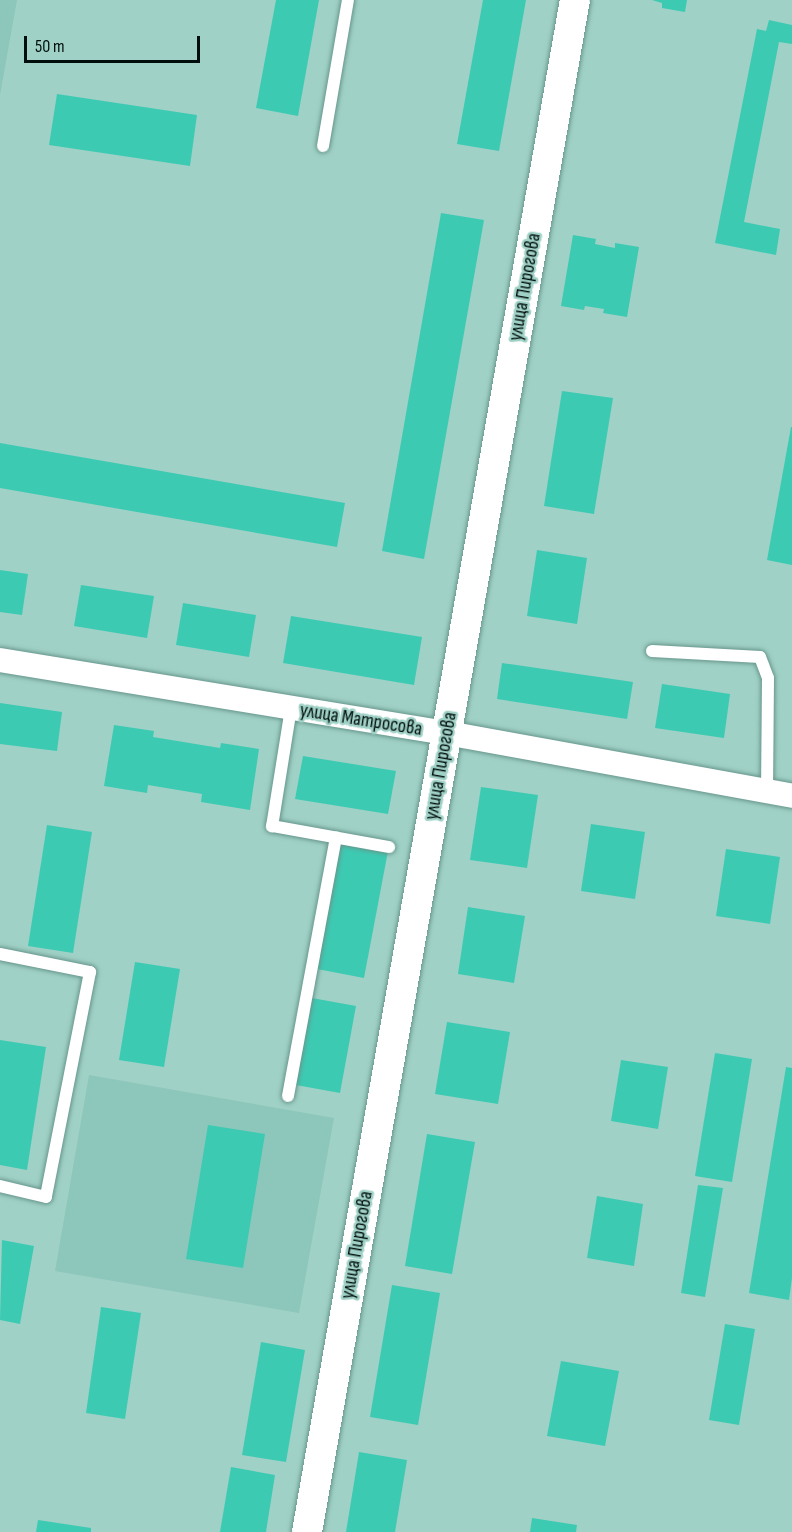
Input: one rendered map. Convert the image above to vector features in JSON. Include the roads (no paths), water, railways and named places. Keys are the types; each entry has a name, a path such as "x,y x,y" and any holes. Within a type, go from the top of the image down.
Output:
{"street":[{"name":"улица Пирогова","path":"307,1532 575,0"},
{"name":"улица Матросова","path":"0,660 447,734 792,796"}],"lane":[{"path":"323,146 348,0"},
{"path":"652,651 760,657 768,678 767,791"},
{"path":"291,708 272,826 389,847"},
{"path":"288,1096 336,837"},
{"path":"0,954 90,972 46,1197 0,1186"}]}
